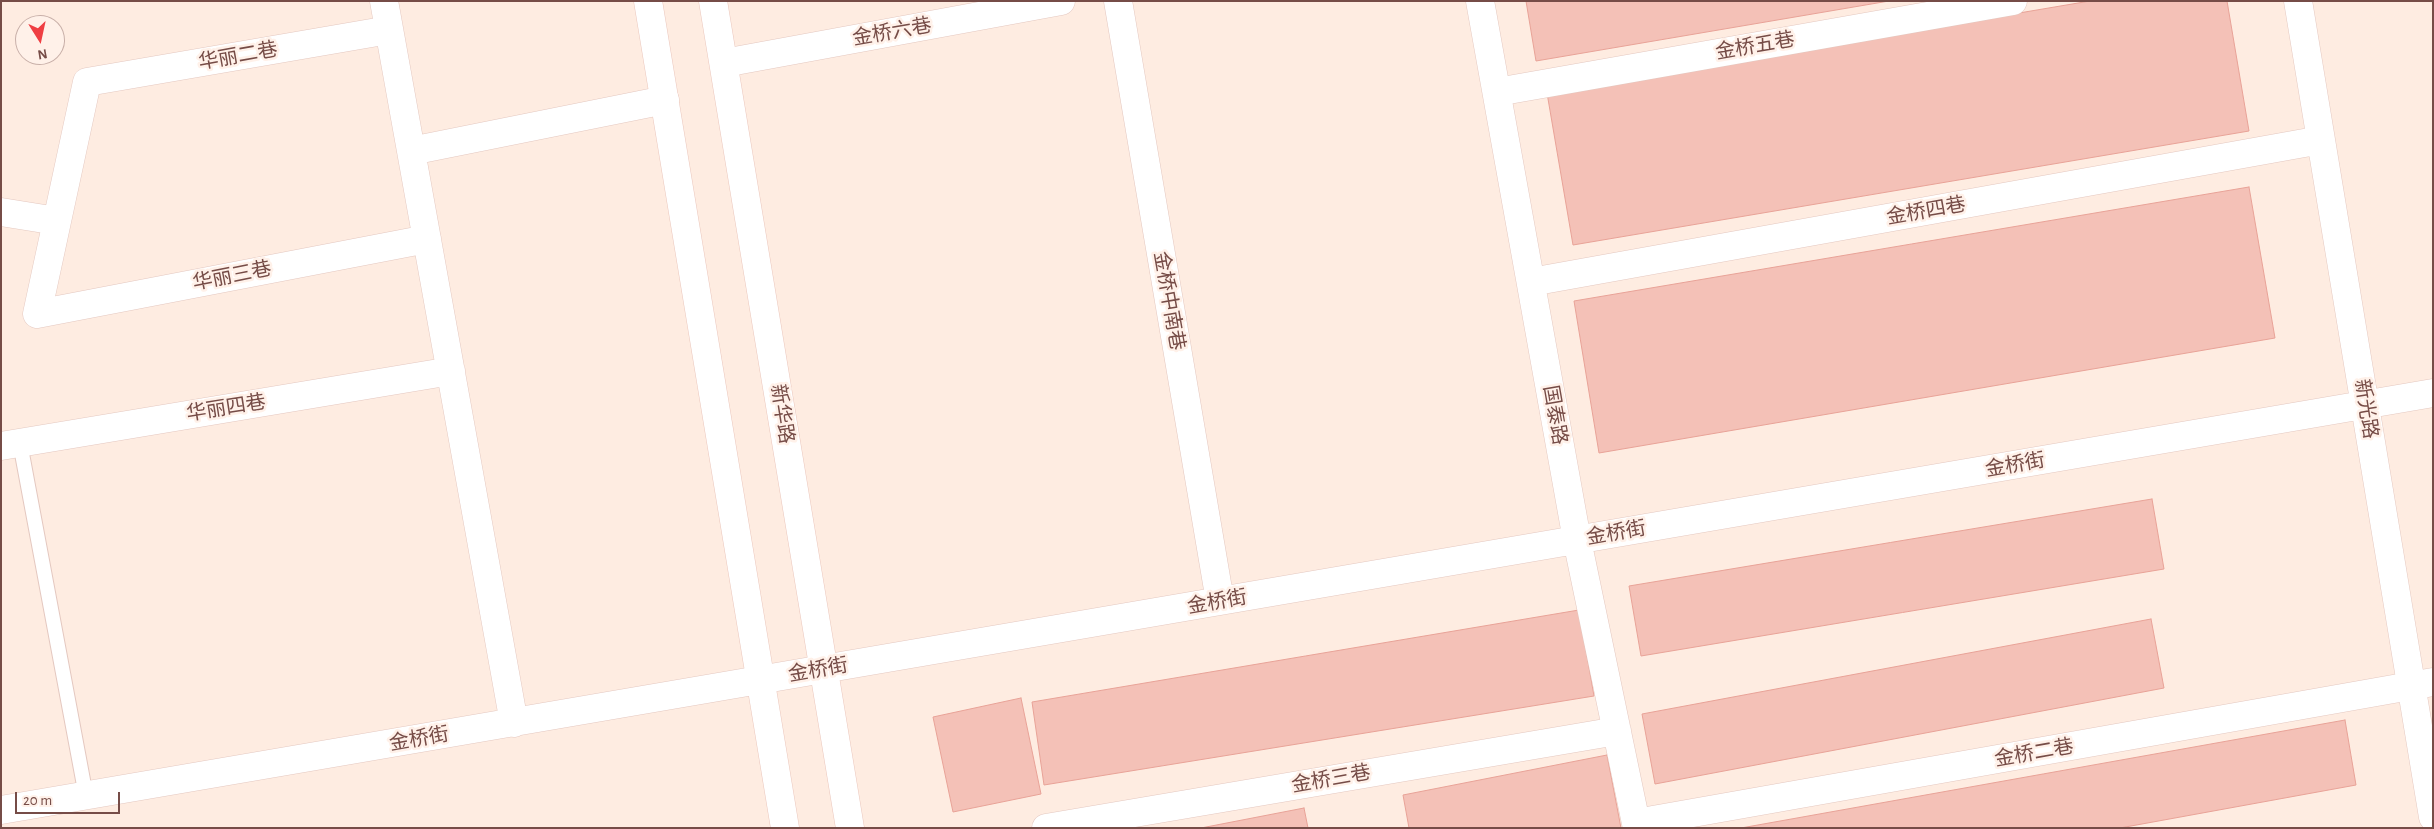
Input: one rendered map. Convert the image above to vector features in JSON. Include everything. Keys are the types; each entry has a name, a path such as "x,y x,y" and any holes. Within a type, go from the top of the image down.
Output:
{"street":[{"path":"384,1 514,723"},
{"path":"648,1 762,680 784,828"},
{"name":"新华路","path":"713,1 850,828"},
{"name":"金桥六巷","path":"724,63 1061,1"},
{"name":"金桥中南巷","path":"1118,1 1220,601"},
{"name":"国泰路","path":"1480,1 1577,540 1636,826"},
{"name":"金桥五巷","path":"1497,92 2013,1"},
{"name":"新光路","path":"2298,1 2366,404 2421,684 2433,817"},
{"name":"华丽二巷","path":"57,221 87,82 389,30"},
{"path":"411,151 664,100"},
{"name":"金桥四巷","path":"1531,282 2321,140"},
{"path":"1,212 57,221"},
{"name":"华丽三巷","path":"57,221 37,314 427,239"},
{"name":"华丽四巷","path":"11,444 451,371"},
{"name":"金桥街","path":"1,810 2433,393"},
{"name":"金桥二巷","path":"1636,826 2421,684"},
{"name":"金桥三巷","path":"1046,828 1617,730"}],"lane":[{"path":"11,444 86,796"}],"building":[{"path":"1526,1 1889,1 1536,61"},
{"path":"2090,1 2227,1 2249,131 1573,245 1547,93"},
{"path":"2249,187 2275,338 1599,453 1574,301"},
{"path":"2152,499 2164,569 1641,656 1629,586"},
{"path":"1579,610 1594,696 1044,785 1032,702"},
{"path":"2151,619 2164,688 1655,784 1642,714"},
{"path":"1021,698 1041,794 953,812 933,717"},
{"path":"2345,720 2356,785 2120,828 1741,828"},
{"path":"1607,755 1621,828 1409,828 1403,795"},
{"path":"1304,808 1308,828 1201,828"}]}
